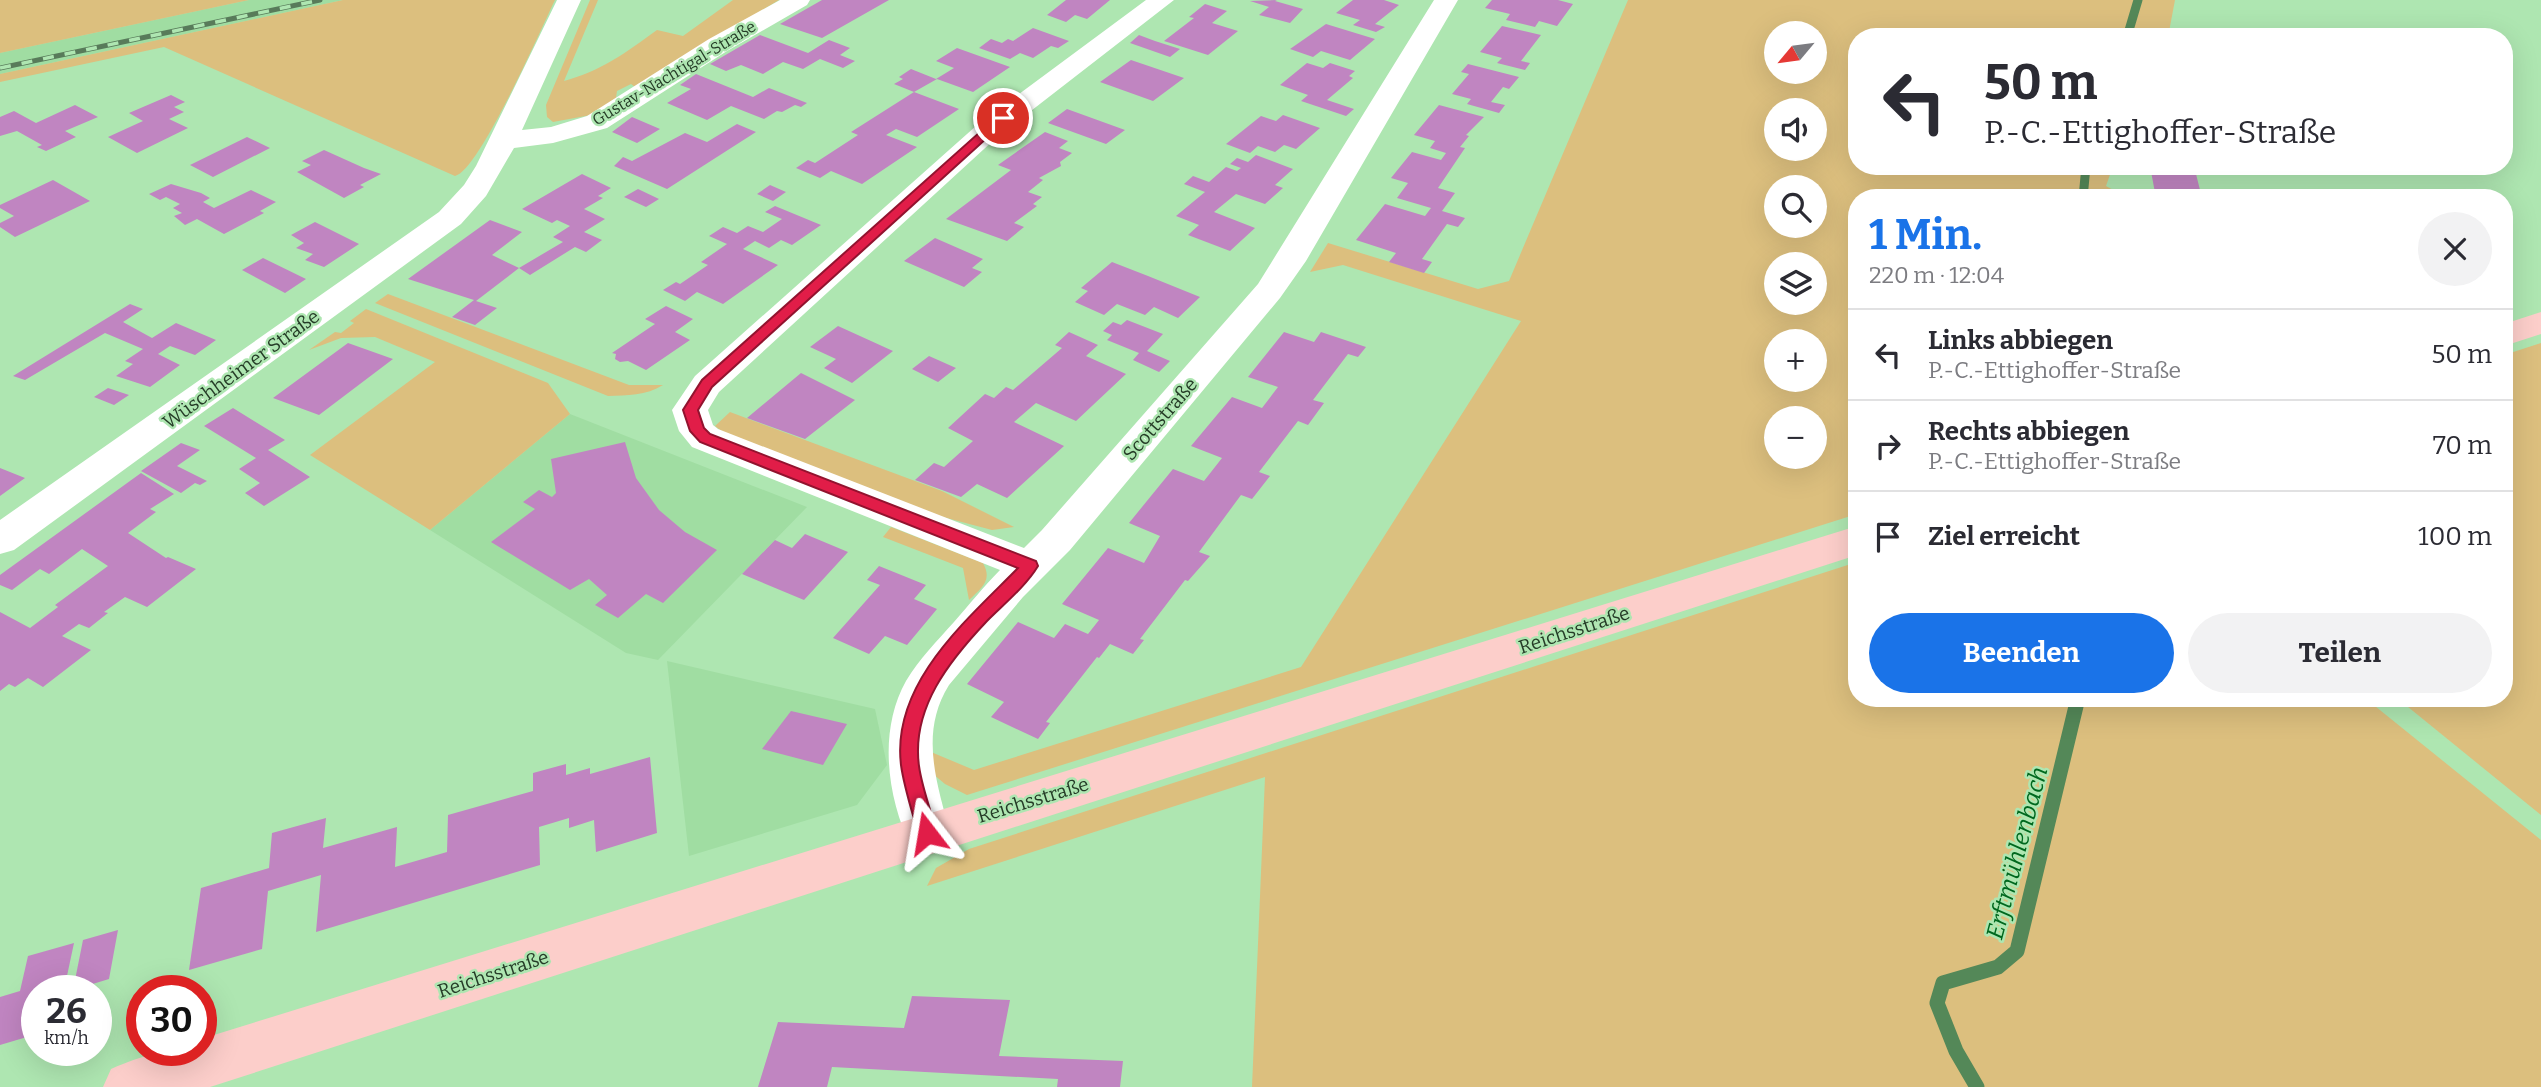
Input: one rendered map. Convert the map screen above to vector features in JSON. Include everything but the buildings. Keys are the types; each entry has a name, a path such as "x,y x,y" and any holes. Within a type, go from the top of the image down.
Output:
{"main road":[{"path":"2513,332 2541,323"},
{"name":"Reichsstraße","path":"129,1087 1848,543"}],"street":[{"name":"Wüschheimer Straße","path":"0,540 450,218 476,190 505,140 569,0"},
{"name":"Gustav-Nachtigal-Straße","path":"505,140 554,135 597,122 707,52 798,0"},
{"path":"1030,566 705,438 697,431 690,410 707,384 986,132 1162,0"},
{"name":"Scottstraße","path":"927,833 910,766 909,742 922,692 934,673 978,621 1056,540 1269,291 1290,261 1446,0"}],"shaded area":[{"path":"0,0 249,0 0,53"},
{"path":"249,0 343,0 0,74 0,53"},
{"path":"343,0 555,0 493,126 466,168 455,176 164,47 0,82 0,74"},
{"path":"590,0 598,0 564,81 602,66 657,30 683,36 733,0 779,0 635,87 631,84 617,91 616,98 591,115 553,122 547,117 546,105"},
{"path":"1628,0 2175,0 2170,28 1848,28 1848,175 2110,175 2106,186 2112,189 1848,189 1848,517 967,795 945,784 933,774 931,752 974,770 1301,667 1521,321 1343,265 1310,272 1328,243 1478,289 1509,281"},
{"path":"388,294 629,385 663,385 643,393 608,396 375,303"},
{"path":"366,309 548,383 570,414 430,530 310,455 435,362 375,337 341,338 309,350 335,332 341,333 354,323 350,321"},
{"path":"2541,343 2541,815 2408,707 2513,707 2513,352"},
{"path":"730,412 942,491 1014,527 992,530 939,516 724,433 715,426"},
{"path":"570,414 807,507 658,660 626,653 430,530"},
{"path":"891,527 983,563 987,575 984,584 969,600 963,568 883,537"},
{"path":"1848,565 1848,707 2376,707 2541,840 2541,1087 1252,1087 1265,777 927,886 936,868 969,849"},
{"path":"667,661 875,709 887,765 857,805 689,856"}],"waterway":[{"name":"Erftmühlenbach","path":"2130,28 2138,0"},
{"name":"Erftmühlenbach","path":"2084,189 2085,175"},
{"name":"Erftmühlenbach","path":"1977,1087 1956,1051 1937,1003 1943,983 1998,967 2017,951 2076,707"}],"railway":[{"path":"0,68 320,0"}],"route":[{"path":"927,833 910,766 909,742 922,692 934,673 978,621 1030,566 705,438 697,431 690,410 707,384 1003,118"}]}
